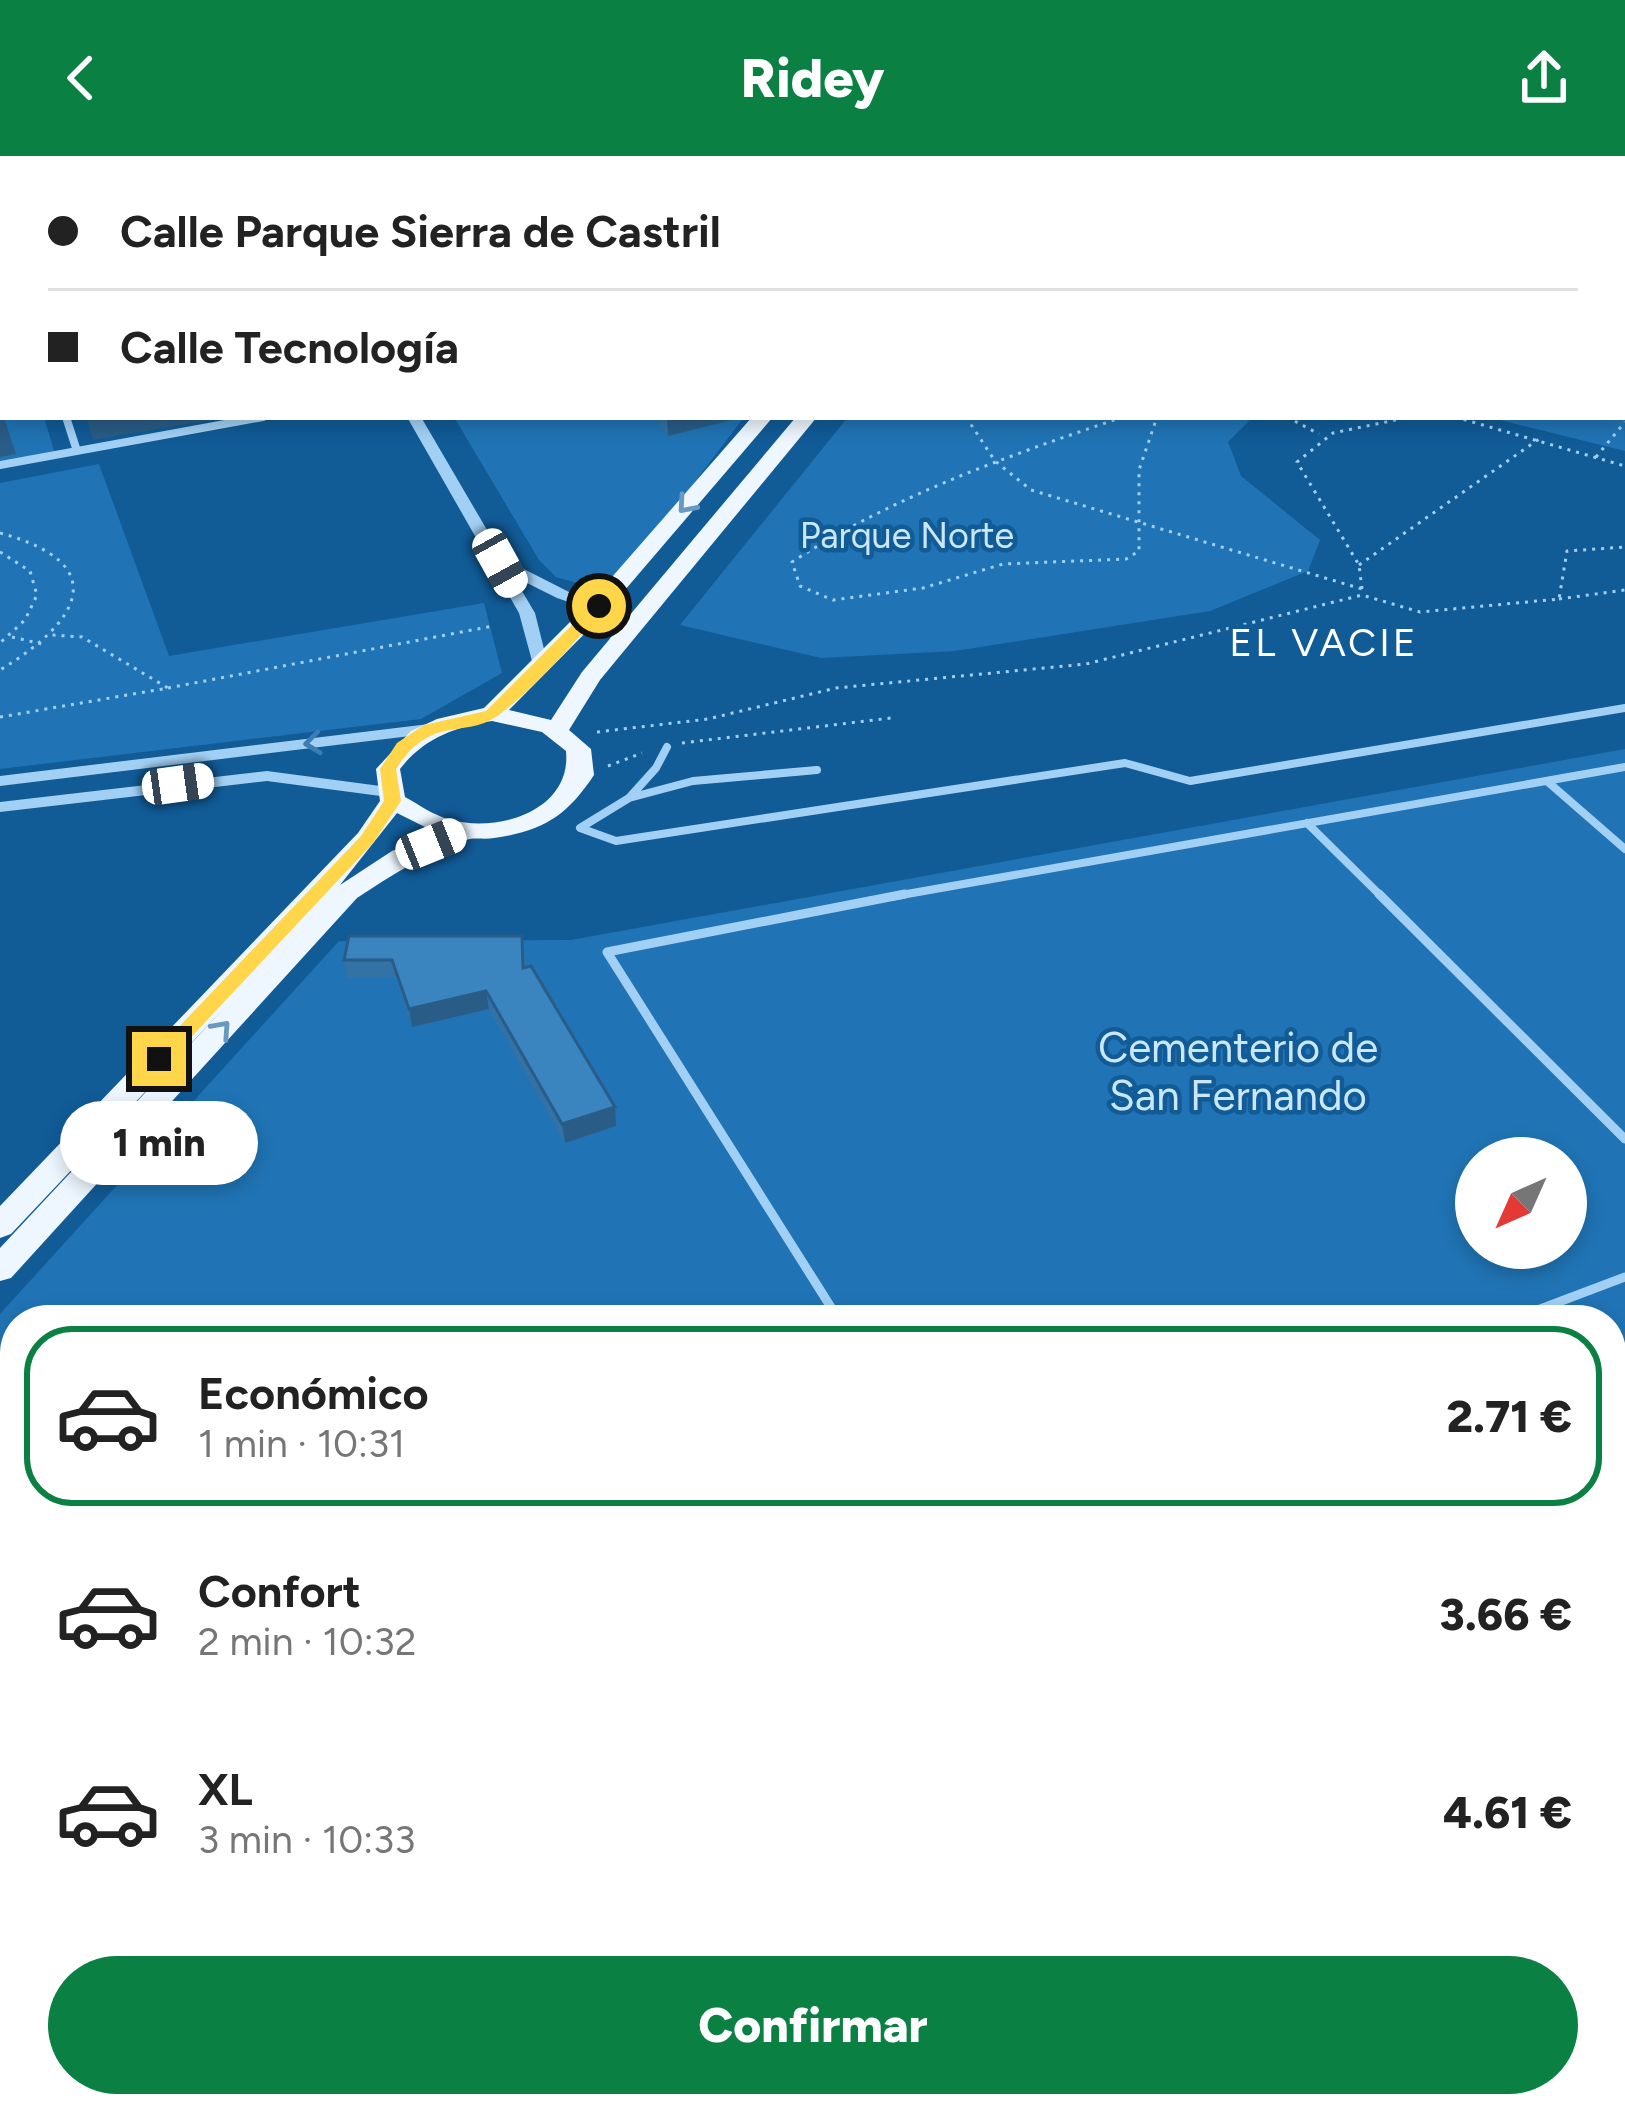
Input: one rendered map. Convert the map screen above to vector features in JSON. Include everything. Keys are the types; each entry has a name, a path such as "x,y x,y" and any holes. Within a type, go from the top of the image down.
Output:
{"main road":[{"path":"492,714 599,606 760,420"},
{"path":"562,731 590,676 804,420"},
{"path":"0,1226 367,839 390,796 388,769 402,746 429,729 492,714 527,717 562,731 584,755 585,775 563,806 518,828 461,832 419,822 390,796"},
{"path":"0,1269 348,892 400,856 461,832"}],"street":[{"path":"67,420 77,451"},
{"path":"0,465 247,420"},
{"path":"416,420 527,613 541,669"},
{"path":"500,563 563,596 617,613 621,628 617,644"},
{"path":"0,781 429,729"},
{"path":"0,807 267,776 390,796"}],"lane":[{"path":"667,747 656,768 629,798 580,828 616,841 1124,763 1190,781 1625,708"},
{"path":"830,1305 607,952 953,884 1625,767"},
{"path":"629,798 693,781 817,770"},
{"path":"1548,782 1625,849"},
{"path":"1307,824 1625,1138"},
{"path":"1551,1305 1625,1277"}],"path":[{"path":"968,420 995,461 1030,490 1101,508 1420,612 1625,590"},
{"path":"1114,420 995,461 828,536 792,562 800,586 833,600 923,588 1003,564 1126,559 1139,551 1142,525 1134,485 1145,437 1154,420"},
{"path":"1293,420 1321,435"},
{"path":"1362,592 1359,565 1297,463 1321,435 1395,420"},
{"path":"1466,420 1625,466"},
{"path":"1597,457 1625,422"},
{"path":"1359,565 1539,439"},
{"path":"0,533 53,552 72,573 75,600 52,635 0,670"},
{"path":"1559,598 1568,551 1625,547"},
{"path":"0,552 18,559 35,577 38,599 25,624 0,643"},
{"path":"562,731 708,718 836,688 1086,664 1362,592"},
{"path":"0,717 493,626"},
{"path":"52,635 82,637 168,688"},
{"path":"9,637 42,644"},
{"path":"585,775 706,736 891,718"}],"green space":[{"path":"0,420 45,420 55,454 0,464"},
{"path":"456,420 742,420 611,593 556,577 539,560"},
{"name":"Parque Norte","path":"846,420 1250,420 1228,442 1241,476 1320,540 1308,571 1210,611 955,651 821,658 680,625"},
{"path":"1500,420 1625,420 1625,451"},
{"path":"99,464 169,656 484,603 502,673 421,719 0,769 0,483"},
{"name":"Cementerio de San Fernando","path":"1625,749 1625,1305 8,1305 339,941 571,940"}],"building":[{"path":"349,936 522,936 523,968 531,966 615,1107 562,1124 486,991 409,1009 392,960 344,960"}],"district":[{"name":"EL VACIE","path":"1324,642"}],"route":[{"path":"159,1059 367,839 392,801 388,769 402,746 459,718 492,714 599,606"}]}
